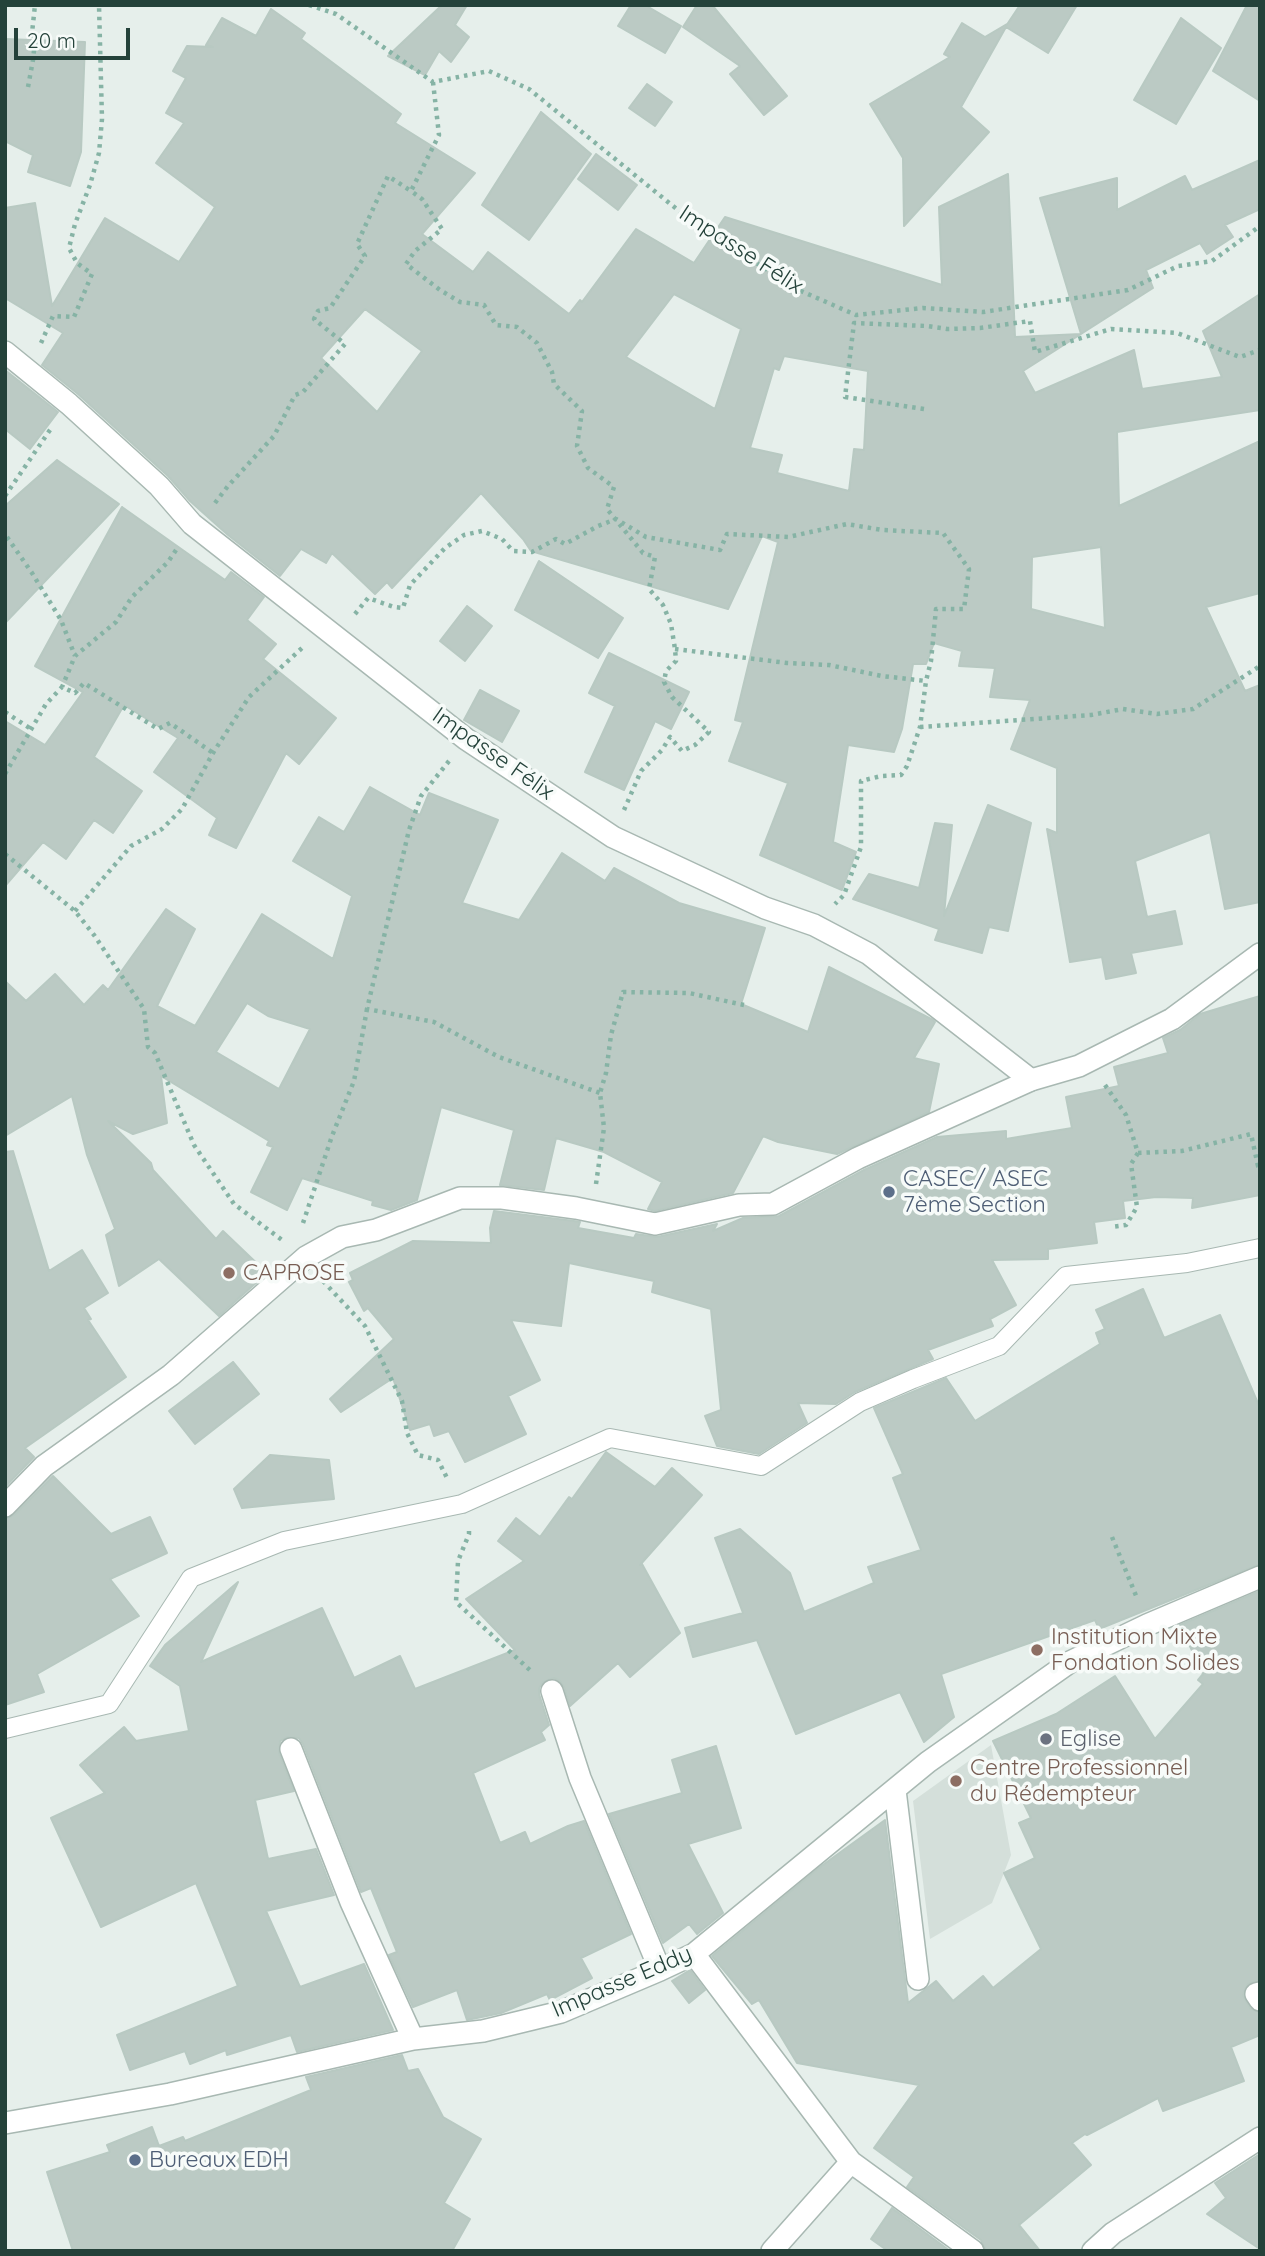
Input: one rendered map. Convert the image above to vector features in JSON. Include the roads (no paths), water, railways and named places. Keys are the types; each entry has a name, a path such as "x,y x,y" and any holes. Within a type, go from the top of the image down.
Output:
{"street":[{"name":"Impasse Félix","path":"11,357 69,404 159,486 192,524 466,739 613,837 765,908 814,925 869,954 1031,1080"},
{"path":"5,1506 44,1466 171,1375 306,1258 342,1237 376,1230 460,1198 502,1198 576,1208 655,1224 739,1205 773,1204 858,1158 1031,1080 1079,1066 1172,1018 1260,954"},
{"name":"Impasse Eddy","path":"5,2123 170,2094 413,2039 483,2031 561,2012 660,1970 694,1955 928,1762 1070,1662 1147,1625 1260,1577"},
{"path":"552,1691 580,1778 660,1970"},
{"path":"291,1749 351,1902 413,2039"},
{"path":"895,1790 918,1979"},
{"path":"694,1955 851,2162 973,2251"},
{"path":"1260,1993 1256,1994 1260,2000"},
{"path":"1093,2251 1113,2233 1260,2138"},
{"path":"772,2251 851,2162"}],"lane":[{"path":"5,1729 109,1704 191,1578 284,1541 462,1504 610,1438 761,1466 860,1402 999,1346 1066,1276 1187,1263 1260,1248"}],"place":[{"name":"CASEC/ ASEC 7ème Section","path":"889,1192"},
{"name":"CAPROSE","path":"229,1273"},
{"name":"Institution Mixte Fondation Solides","path":"1037,1650"},
{"name":"Eglise","path":"1046,1739"},
{"name":"Centre Professionnel du Rédempteur","path":"956,1781"},
{"name":"Bureaux EDH","path":"135,2160"}]}
